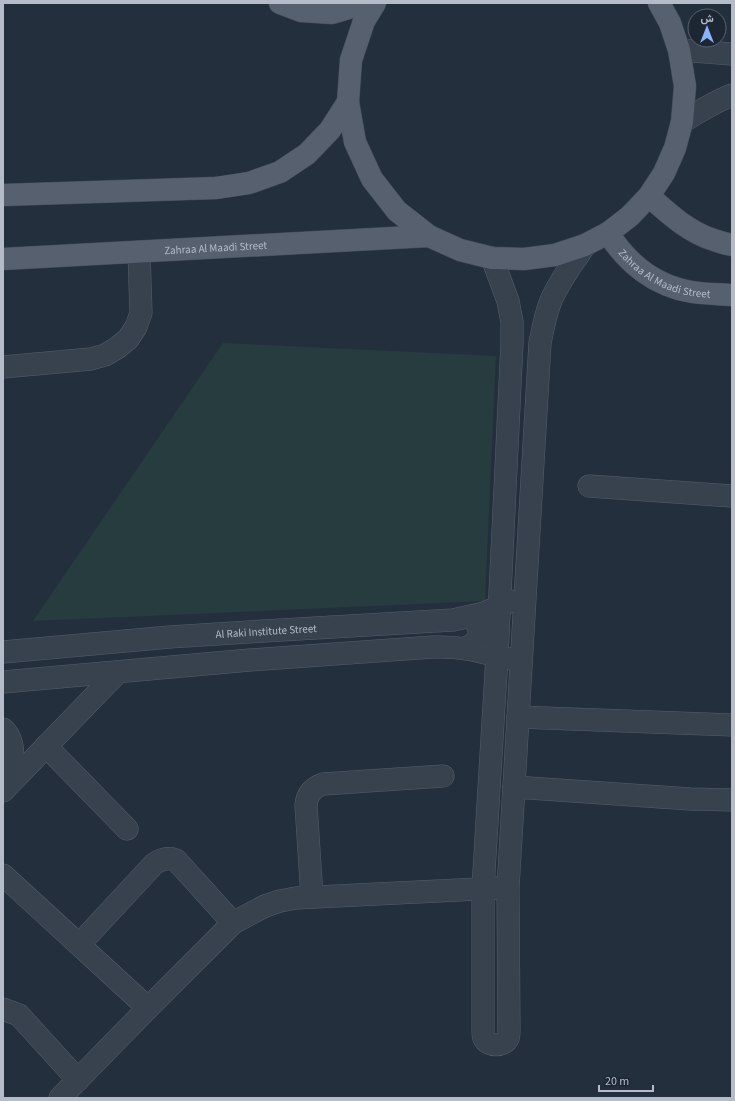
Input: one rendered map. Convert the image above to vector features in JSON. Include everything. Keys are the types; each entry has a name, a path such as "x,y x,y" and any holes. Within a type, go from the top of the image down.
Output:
{"main road":[{"path":"280,3 301,11 332,13 364,3"},
{"path":"375,3 364,21 351,60 348,102 355,142 372,179 397,211 429,236 460,250 492,258 524,259 555,255 585,245 608,233 630,216 649,196 664,173 675,148 682,122 685,86 679,50 670,23 659,3"},
{"path":"3,195 216,188 249,183 280,172 307,154 330,130 348,102"},
{"path":"649,196 669,214 690,229 712,240 732,245"},
{"name":"Zahraa Al Maadi Street","path":"608,233 616,246 637,267 663,283 677,289 692,292 732,295"},
{"name":"Zahraa Al Maadi Street","path":"3,259 429,236"}],"street":[{"path":"679,50 732,54"},
{"path":"682,122 720,99 732,95"},
{"path":"492,258 508,301 512,322 497,656 483,888 483,1031 484,1038 489,1044 496,1045 503,1044 508,1038 509,1031 508,888 540,342 549,304 559,284 585,245"},
{"path":"3,367 91,359 105,355 128,339 136,327 141,314 139,252"},
{"path":"589,486 732,496"},
{"name":"Al Raki Institute Street","path":"3,652 185,636 452,620 484,613 526,596"},
{"path":"465,648 472,646 479,634 475,621 469,617"},
{"path":"3,682 250,660 425,647 449,646 465,648 505,658 514,659 522,657"},
{"path":"3,791 118,672"},
{"path":"518,717 732,725"},
{"path":"3,729 7,732 12,745 12,759 3,784"},
{"path":"46,746 127,830"},
{"path":"312,897 306,806 309,794 313,789 323,784 443,776"},
{"path":"514,787 690,799 732,800"},
{"path":"89,934 154,864 165,858 176,860 234,923"},
{"path":"3,874 148,1008"},
{"path":"60,1098 234,923 265,906 296,898 508,888"},
{"path":"3,1009 19,1014 78,1080"}],"green space":[{"path":"223,343 496,356 485,601 33,621"}]}
